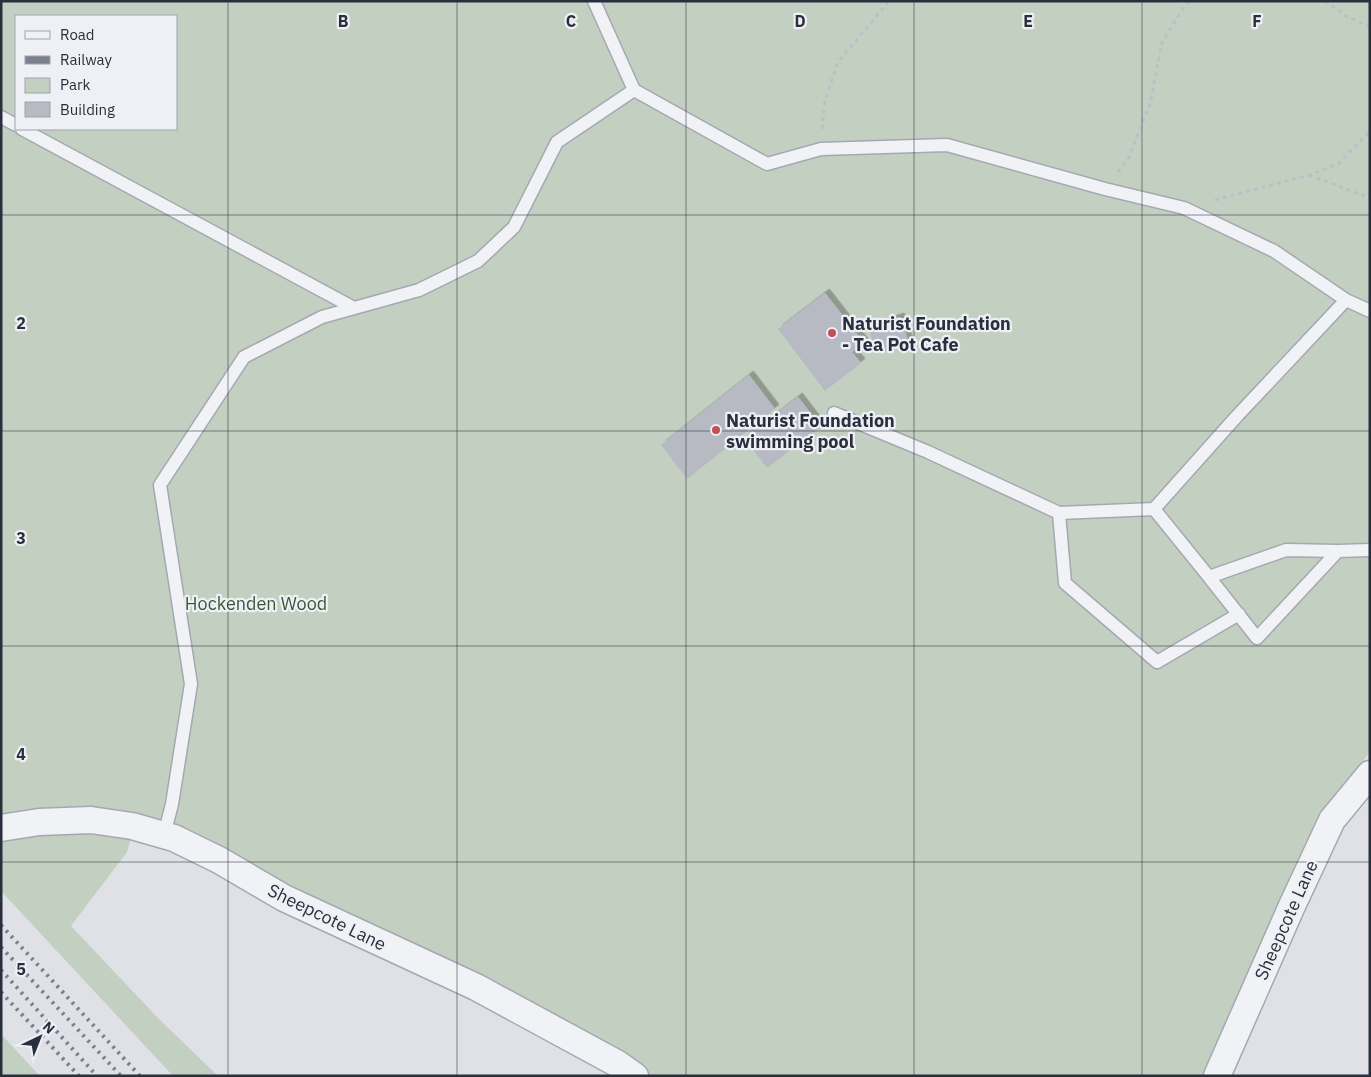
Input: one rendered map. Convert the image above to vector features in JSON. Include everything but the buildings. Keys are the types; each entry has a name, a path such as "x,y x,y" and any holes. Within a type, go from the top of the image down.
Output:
{"street":[{"name":"Sheepcote Lane","path":"1217,1076 1332,820 1370,774"},
{"name":"Sheepcote Lane","path":"1,828 39,822 91,820 132,826 174,838 219,860 284,898 476,987 618,1064 635,1076"}],"lane":[{"path":"594,1 634,90 767,164 820,150 947,145 1184,208 1274,251 1346,300 1370,311"},
{"path":"164,835 172,804 190,684 160,485 244,357 322,316 419,290 478,262 514,227 557,142 634,90"},
{"path":"1,117 15,125"},
{"path":"24,130 354,308"},
{"path":"834,413 928,452 1059,513 1154,509 1237,416 1346,300"},
{"path":"1154,509 1258,638 1338,551"},
{"path":"1059,513 1065,583 1157,662 1239,614"},
{"path":"1209,576 1286,550 1370,550"}],"path":[{"path":"820,150 825,100 838,62 889,1"},
{"path":"1105,188 1130,157 1150,104 1162,42 1188,1"},
{"path":"1325,1 1346,16 1370,27"},
{"path":"1184,208 1308,175 1338,164 1370,130"},
{"path":"1308,175 1370,198"}],"green space":[{"name":"Hockenden Wood","path":"1,1 1370,1 1370,751 1325,819 1213,1076 639,1076 174,837 1,826"},
{"path":"40,828 132,834 127,852 71,926 157,1017 218,1076 173,1076 1,891 1,835"},
{"path":"1,1034 40,1076 1,1076"}],"railway":[{"path":"1,925 140,1076"},
{"path":"1,947 121,1076"},
{"path":"1,970 97,1076"},
{"path":"1,992 79,1076"}],"place":[{"name":"Naturist Foundation - Tea Pot Cafe","path":"832,333"},
{"name":"Naturist Foundation swimming pool","path":"716,430"}]}
